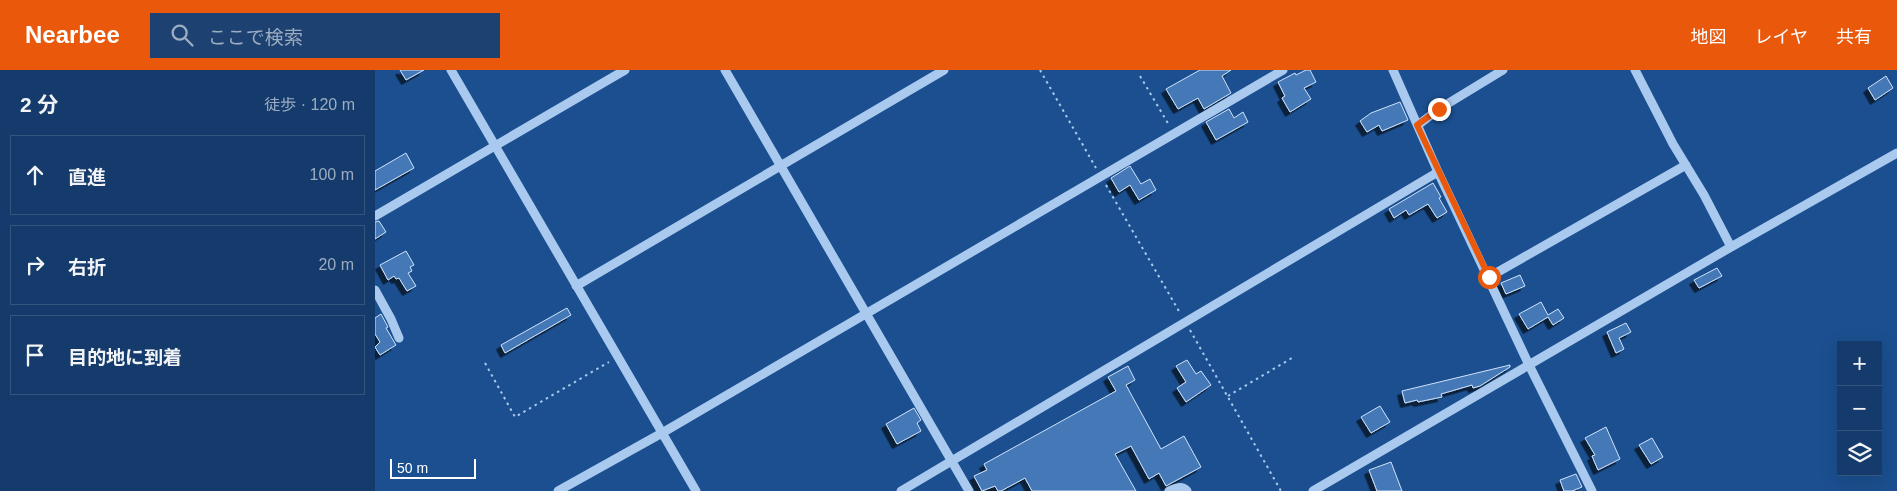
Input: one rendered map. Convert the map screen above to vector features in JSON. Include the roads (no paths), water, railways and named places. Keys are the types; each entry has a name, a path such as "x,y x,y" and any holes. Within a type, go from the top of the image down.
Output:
{"street":[{"path":"451,70 696,491"},
{"path":"375,216 625,70"},
{"path":"725,70 969,491"},
{"path":"577,286 944,70"},
{"path":"558,491 662,433 1283,70"},
{"path":"1393,70 1438,172 1529,365 1592,491"},
{"path":"1417,125 1439,109 1503,70"},
{"path":"1635,70 1731,247"},
{"path":"1313,491 1731,247 1897,153"},
{"path":"1489,277 1685,165"},
{"path":"901,491 953,462 1438,172"},
{"path":"375,290 399,338"},
{"path":"1169,491 1177,487 1187,491"}]}
